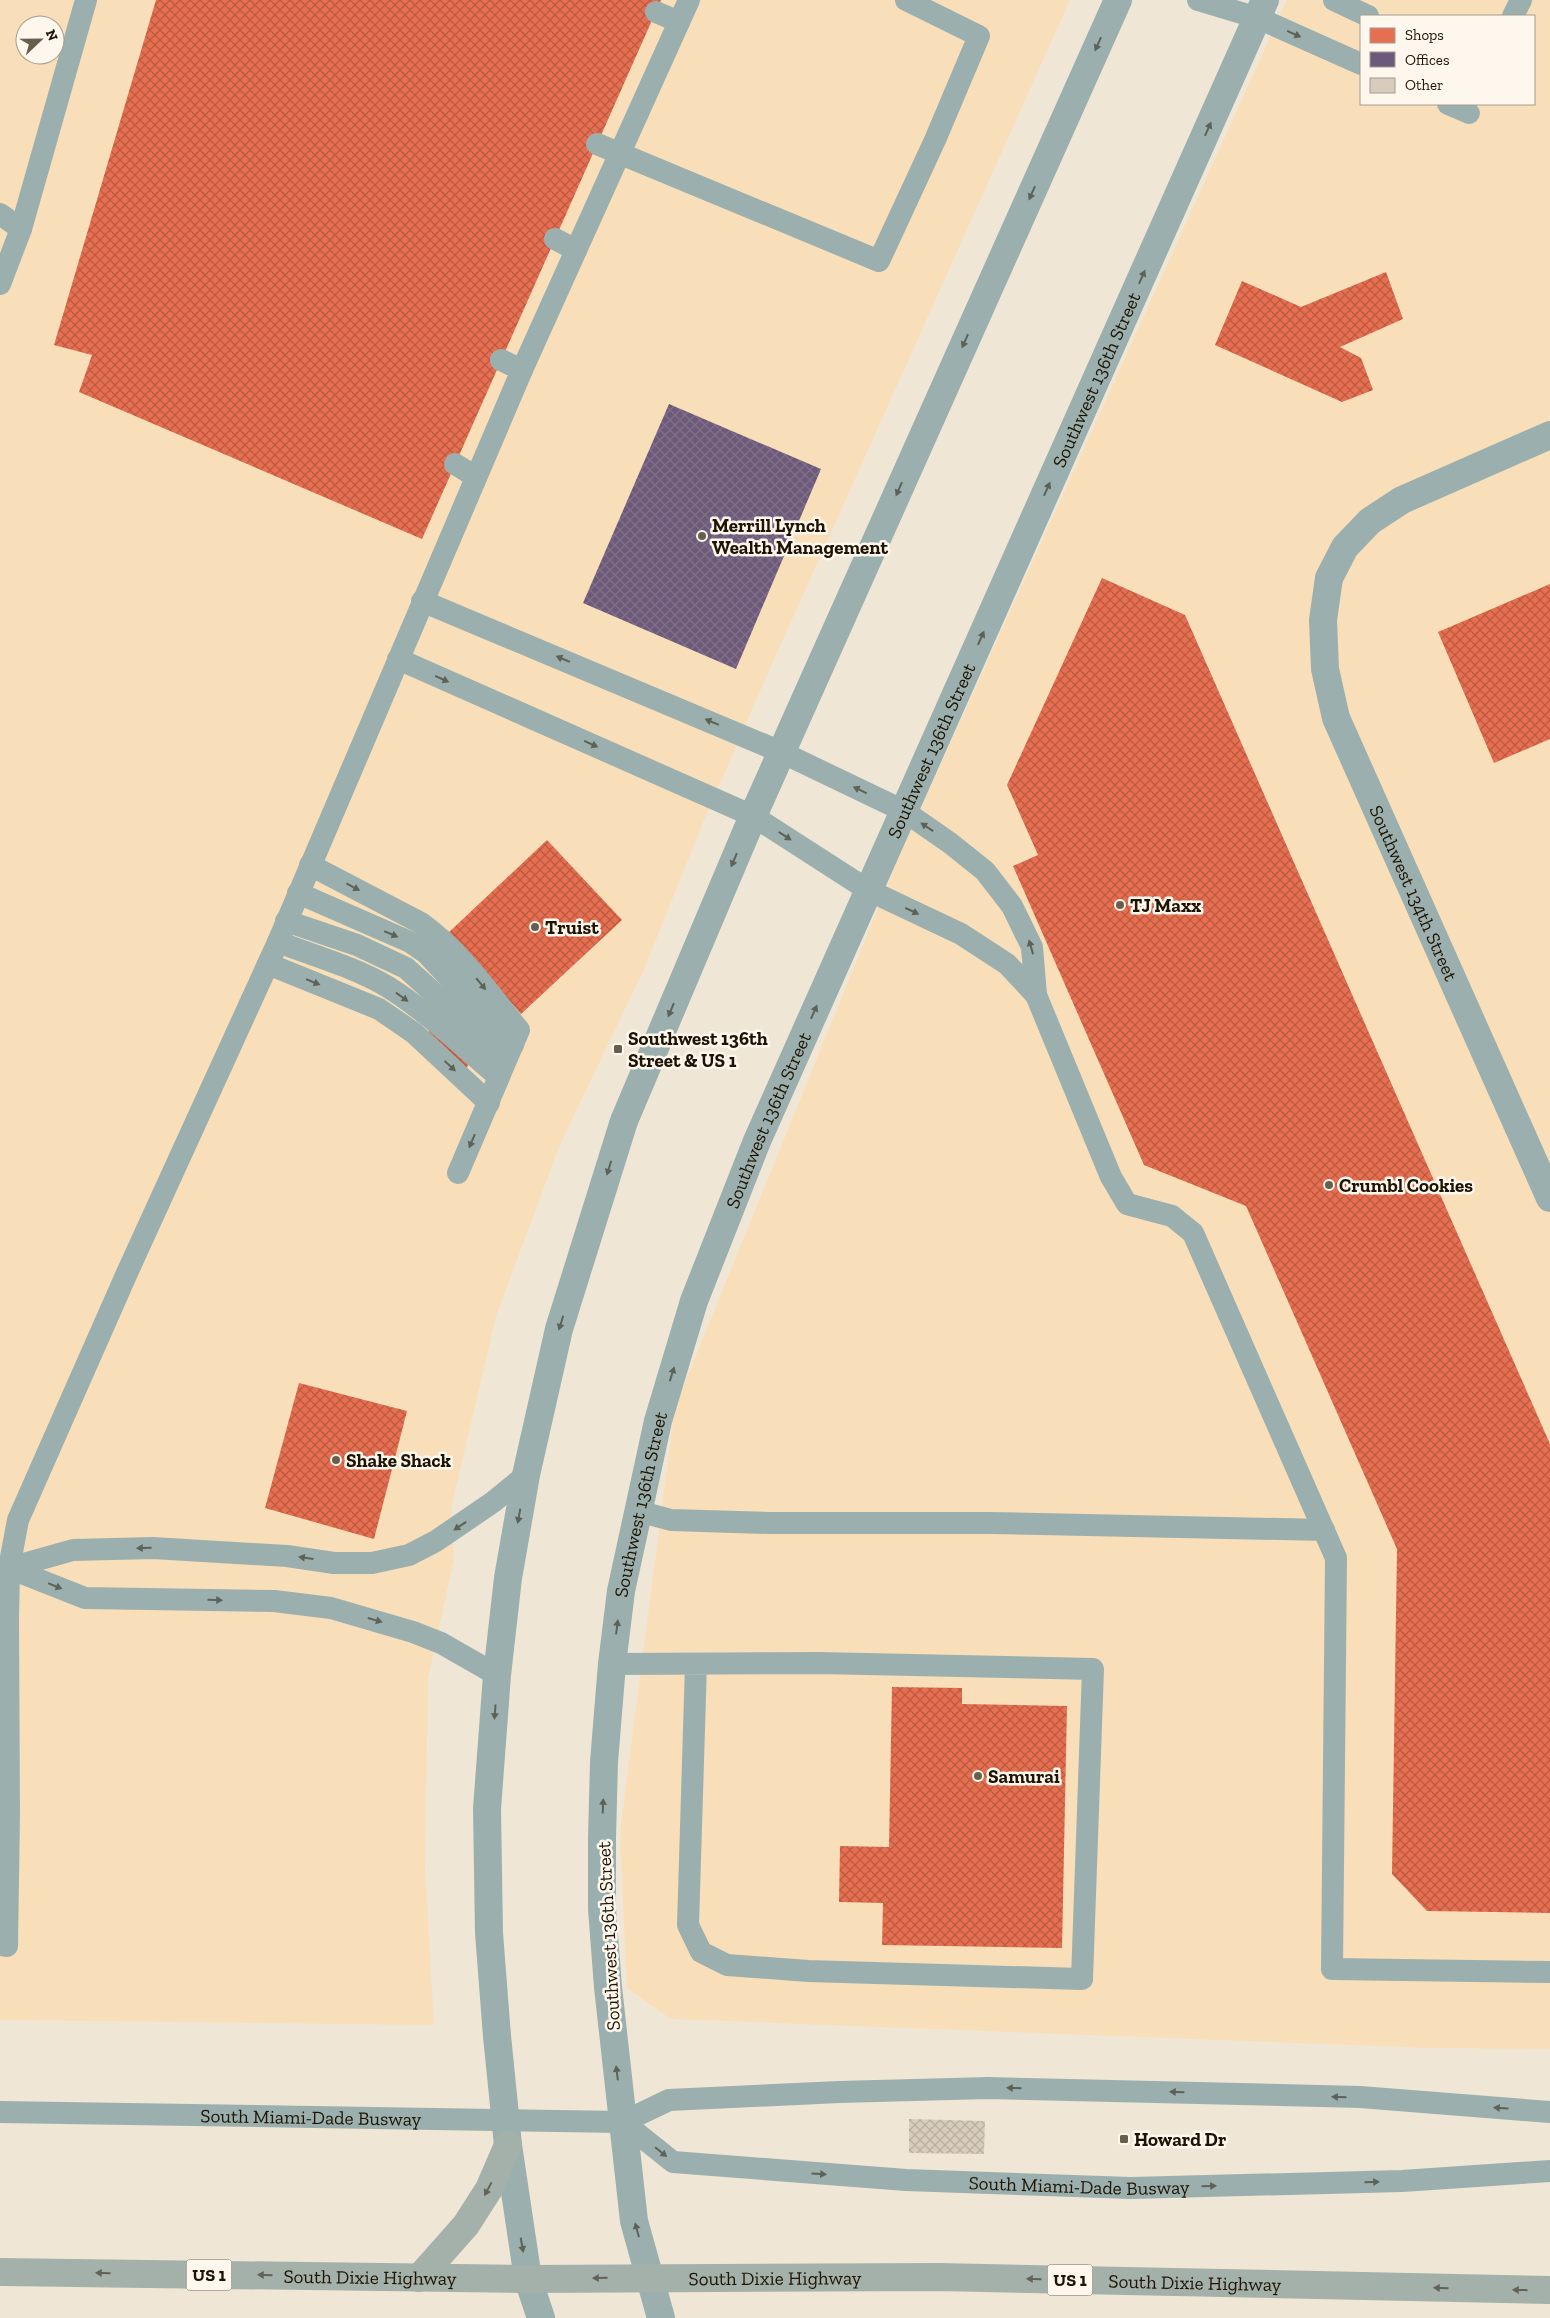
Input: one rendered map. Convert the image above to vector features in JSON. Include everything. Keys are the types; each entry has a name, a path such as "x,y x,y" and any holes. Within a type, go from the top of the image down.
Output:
{"highway":[{"path":"419,2278 466,2225 489,2189 507,2132"},
{"name":"South Dixie Highway","path":"0,2272 528,2279 939,2277 1550,2290"}],"street":[{"path":"541,2318 528,2279 507,2132 496,2036 489,1914 488,1809 497,1675 508,1578 526,1474 559,1329 624,1121 781,752 1118,0"},
{"name":"Southwest 136th Street","path":"660,2318 634,2221 608,1987 602,1909 604,1762 612,1664 621,1591 658,1421 694,1301 757,1141 1262,9"},
{"name":"Southwest 134th Street","path":"1550,435 1402,500 1370,521 1345,547 1330,578 1323,620 1325,669 1336,718 1550,1198"}],"lane":[{"path":"0,284 21,229 86,0"},
{"path":"0,1945 7,1946 5,1568 18,1520 278,942 522,370 689,0"},
{"path":"597,144 880,261 980,36 906,0"},
{"path":"1198,0 1262,9 1360,63"},
{"path":"1334,0 1366,15"},
{"path":"1514,15 1521,0"},
{"path":"656,12 679,22"},
{"path":"1450,105 1469,113"},
{"path":"0,214 21,229"},
{"path":"555,239 576,250"},
{"path":"502,360 522,370"},
{"path":"455,464 476,477"},
{"path":"422,601 781,752 904,811 950,842 985,871 1012,906 1032,948 1036,995 1111,1177 1127,1204 1172,1216 1193,1233 1336,1558 1332,1970 1550,1972"},
{"path":"398,659 753,816 868,890 961,934 1006,964 1036,995"},
{"path":"310,865 421,923 435,933 450,946 519,1030 458,1173"},
{"path":"298,893 410,942 426,953 506,1060"},
{"path":"286,921 357,945 406,968 506,1060"},
{"path":"278,942 347,968 387,986 428,1017 506,1060"},
{"path":"268,964 379,1009 414,1033 488,1103"},
{"path":"5,1568 73,1550 153,1548 286,1556 334,1563 372,1563 408,1555 436,1541 493,1502 526,1474"},
{"path":"638,1511 671,1520 989,1523 1324,1530"},
{"path":"5,1568 85,1598 274,1601 330,1608 414,1632 441,1643 497,1675"},
{"path":"612,1664 696,1664 819,1664 1093,1669 1082,1979 808,1971 727,1965 701,1952 688,1925 696,1664"},
{"name":"South Miami-Dade Busway","path":"0,2112 507,2132 623,2122 669,2100 839,2092 988,2088 1360,2097 1550,2112"},
{"name":"South Miami-Dade Busway","path":"623,2122 673,2162 906,2180 1131,2188 1402,2181 1550,2171"}],"shaded area":[{"path":"0,0 1070,0 768,673 702,825 645,967 559,1147 496,1316 451,1509 454,1559 428,1678 425,1868 434,2025 0,2020"},
{"path":"1287,0 1550,0 1550,2049 1429,2048 671,2019 627,1988 620,1832 675,1407 898,859"}],"building: Shops":[{"path":"156,0 661,0 422,539 79,392 92,355 54,345"},
{"path":"1386,272 1403,319 1340,347 1361,358 1373,390 1342,402 1215,345 1242,281 1301,307"},
{"path":"1102,578 1185,615 1550,1444 1550,1913 1427,1911 1392,1874 1397,1549 1246,1206 1144,1165 1013,866 1038,855 1007,785"},
{"path":"1550,584 1550,739 1494,763 1438,632"},
{"name":"Truist","path":"547,840 622,920 521,1014 500,990 460,1084 424,1043 463,952 447,934"},
{"name":"Shake Shack","path":"299,1383 407,1411 374,1539 265,1508"},
{"name":"Samurai","path":"892,1687 962,1688 962,1704 1067,1706 1062,1948 882,1945 883,1903 839,1902 840,1846 889,1847"}],"building: Offices":[{"name":"Merrill Lynch Wealth Management","path":"669,404 821,469 736,669 583,603"}],"building: Other":[{"path":"909,2119 985,2121 984,2154 909,2153"}],"place":[{"name":"Merrill Lynch Wealth Management","path":"702,536"},
{"name":"TJ Maxx","path":"1120,905"},
{"name":"Truist","path":"535,927"},
{"name":"Southwest 136th Street & US 1","path":"618,1049"},
{"name":"Crumbl Cookies","path":"1329,1185"},
{"name":"Shake Shack","path":"336,1460"},
{"name":"Samurai","path":"978,1776"},
{"name":"Howard Dr","path":"1124,2139"}]}
